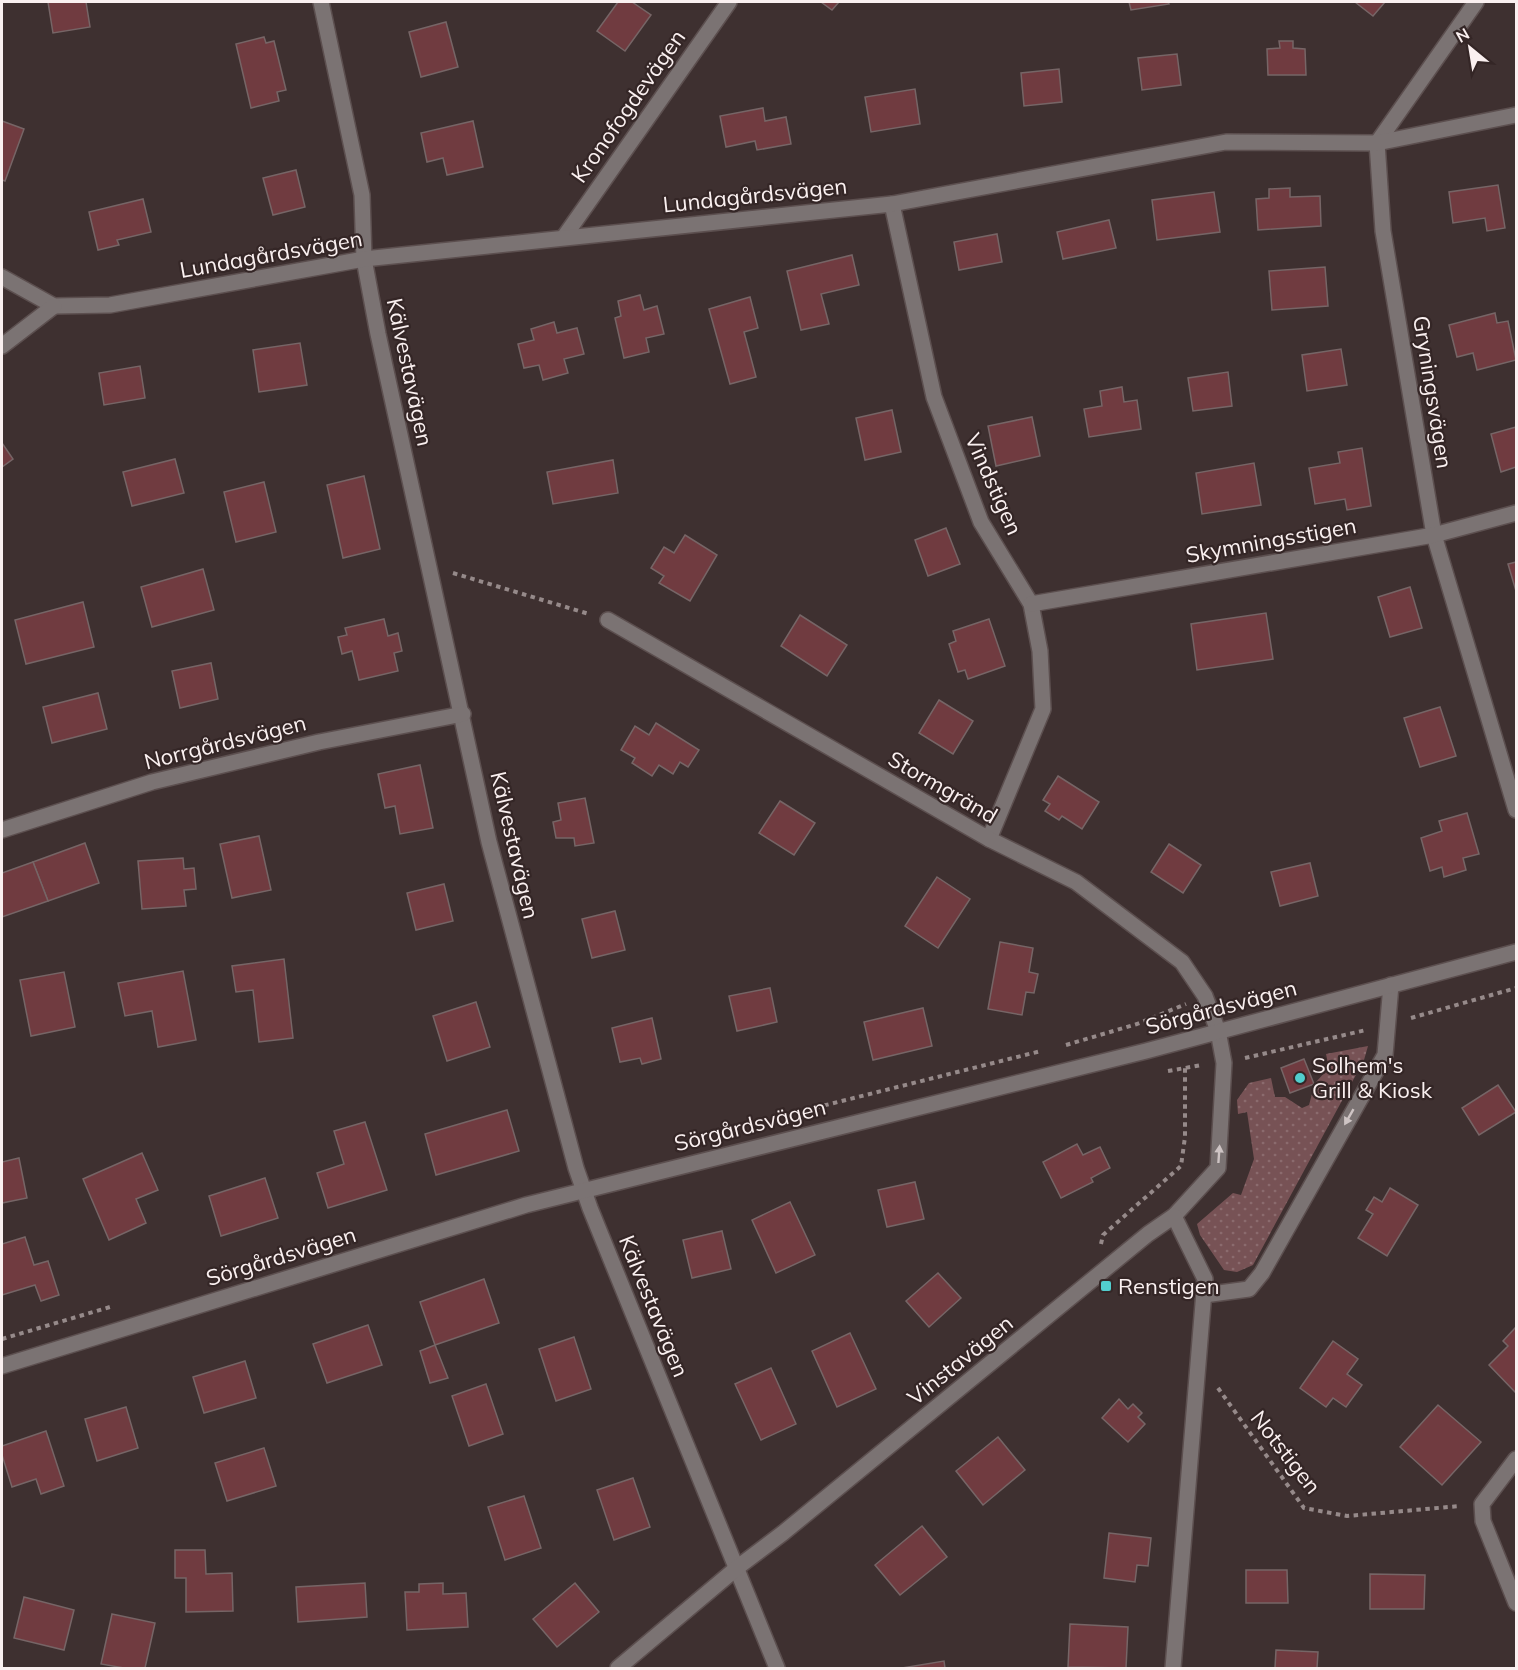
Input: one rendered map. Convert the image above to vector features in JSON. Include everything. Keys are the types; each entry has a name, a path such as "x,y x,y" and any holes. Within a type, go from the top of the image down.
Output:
{"street":[{"name":"Kälvestavägen","path":"321,2 362,195 364,259 378,334 463,714 489,842 583,1190 738,1567 777,1668"},
{"name":"Kronofogdevägen","path":"564,237 729,2"},
{"path":"1377,143 1476,2"},
{"name":"Lundagårdsvägen","path":"54,306 110,305 364,259 892,204 1226,142 1377,143 1516,115"},
{"name":"Gryningsvägen","path":"1377,143 1383,231 1434,535 1516,810"},
{"name":"Vindstigen","path":"892,204 934,398 981,522 1031,604 1040,651 1043,709 989,839"},
{"path":"2,277 54,306 2,346"},
{"name":"Skymningsstigen","path":"1031,604 1434,535 1516,513"},
{"name":"Stormgränd","path":"608,620 989,839 1076,882 1182,962 1205,996 1218,1031"},
{"name":"Norrgårdsvägen","path":"2,830 152,782 319,742 463,714"},
{"name":"Sörgårdsvägen","path":"2,1366 583,1190 1146,1051 1516,952"},
{"path":"1204,1295 1249,1288 1262,1273 1385,1055 1391,985"},
{"name":"Vinstavägen","path":"618,1668 738,1567 1174,1216 1218,1168 1224,1063 1218,1031"},
{"path":"1173,1668 1205,1279 1174,1216"},
{"path":"1516,1459 1482,1504 1483,1521 1516,1603"}],"path":[{"path":"429,566 608,620"},
{"path":"1164,1071 1224,1063 1388,1024 1516,988"},
{"path":"1094,1279 1103,1235 1181,1166 1185,1137 1185,1067"},
{"name":"Notstigen","path":"1199,1361 1304,1508 1347,1516 1482,1504"}],"shaded area":[{"path":"1368,1046 1364,1060 1253,1265 1237,1272 1224,1270 1200,1235 1197,1224 1233,1193 1241,1195 1254,1159 1247,1112 1238,1114 1237,1100 1249,1083 1271,1078 1275,1097 1285,1097 1302,1108 1309,1105 1315,1083 1329,1068 1326,1054"}],"building":[{"path":"48,2 86,2 90,27 53,33"},
{"path":"618,2 632,2 651,15 625,51 597,31"},
{"path":"821,2 839,2 832,10"},
{"path":"1129,2 1168,2 1169,4 1131,10"},
{"path":"1355,2 1385,2 1373,16"},
{"path":"446,22 458,67 421,77 409,32"},
{"path":"264,37 266,43 274,41 286,90 277,92 279,101 251,108 236,44"},
{"path":"1279,41 1293,41 1293,48 1305,49 1306,75 1268,75 1267,49 1280,48"},
{"path":"1177,54 1181,85 1142,90 1138,58"},
{"path":"1059,69 1062,102 1024,106 1021,73"},
{"path":"915,89 920,124 871,132 865,97"},
{"path":"763,108 765,121 786,117 791,144 757,150 755,141 726,147 720,116"},
{"path":"2,121 24,129 5,181 2,180"},
{"path":"473,121 483,167 447,175 443,158 427,162 421,133"},
{"path":"296,170 305,207 273,215 263,178"},
{"path":"1498,185 1505,228 1487,231 1485,218 1453,223 1449,192"},
{"path":"1290,188 1290,197 1320,196 1321,226 1258,230 1256,199 1269,198 1269,189"},
{"path":"1214,192 1220,232 1157,240 1152,200"},
{"path":"143,199 151,232 117,240 119,245 98,250 89,212"},
{"path":"1109,220 1116,248 1063,259 1057,232"},
{"path":"997,234 1002,262 959,270 954,242"},
{"path":"852,255 859,285 821,294 829,324 801,330 787,271"},
{"path":"1325,267 1328,306 1272,310 1269,271"},
{"path":"640,295 644,310 657,306 664,334 646,338 649,352 624,358 615,318 621,316 618,301"},
{"path":"750,297 758,328 744,332 756,377 730,384 709,309"},
{"path":"1495,313 1497,323 1508,321 1516,360 1477,370 1473,353 1457,357 1449,325"},
{"path":"554,322 557,333 577,328 584,354 564,359 568,373 543,380 539,365 524,368 518,344 534,340 531,329"},
{"path":"300,343 307,385 259,392 253,350"},
{"path":"1341,349 1347,385 1307,391 1302,355"},
{"path":"140,366 145,398 104,405 99,373"},
{"path":"1228,372 1232,406 1193,411 1188,378"},
{"path":"1122,387 1124,402 1137,400 1141,429 1089,437 1084,409 1102,406 1100,391"},
{"path":"892,410 901,452 865,460 856,418"},
{"path":"1032,417 1040,456 996,466 988,426"},
{"path":"1516,427 1516,467 1501,472 1491,434"},
{"path":"2,443 13,459 2,467"},
{"path":"1362,448 1371,506 1347,510 1345,499 1315,504 1309,468 1340,463 1338,452"},
{"path":"175,459 184,493 132,506 123,472"},
{"path":"613,460 618,493 553,504 547,472"},
{"path":"1254,463 1261,505 1202,514 1196,473"},
{"path":"364,476 380,549 343,558 327,485"},
{"path":"264,482 276,532 236,542 224,492"},
{"path":"946,528 960,564 928,576 915,540"},
{"path":"685,535 717,555 690,601 659,583 664,576 651,568 664,547 674,553"},
{"path":"1516,562 1516,591 1508,564"},
{"path":"203,569 214,610 152,627 141,587"},
{"path":"1410,587 1422,628 1390,637 1378,597"},
{"path":"83,602 94,647 26,664 15,620"},
{"path":"1266,613 1273,659 1197,670 1191,624"},
{"path":"800,615 847,645 827,676 781,646"},
{"path":"384,619 388,636 398,633 402,651 394,653 398,671 359,680 352,651 342,654 338,637 347,635 345,628"},
{"path":"989,619 1005,666 968,679 965,670 958,672 949,644 956,641 953,631"},
{"path":"211,663 218,699 180,708 172,671"},
{"path":"98,693 107,729 52,743 43,707"},
{"path":"939,700 973,721 953,754 919,733"},
{"path":"1440,707 1456,756 1420,767 1404,718"},
{"path":"656,723 699,750 688,767 680,762 673,774 659,765 652,776 632,763 635,758 621,750 635,726 649,735"},
{"path":"420,765 433,828 400,834 395,806 385,808 378,774"},
{"path":"1058,776 1099,802 1082,829 1062,816 1059,820 1045,811 1050,804 1043,800"},
{"path":"585,798 594,843 575,846 574,838 556,838 553,822 561,820 558,803"},
{"path":"780,801 815,823 794,855 759,833"},
{"path":"1467,813 1479,854 1463,858 1466,870 1444,877 1442,867 1430,871 1421,838 1442,831 1439,821"},
{"path":"259,836 271,890 232,898 220,844"},
{"path":"85,843 99,883 48,901 33,862"},
{"path":"1169,844 1201,865 1183,893 1151,872"},
{"path":"183,858 184,869 194,868 196,889 184,890 186,906 142,909 138,861"},
{"path":"33,862 48,901 2,917 2,873"},
{"path":"1310,863 1318,896 1280,906 1271,872"},
{"path":"937,877 970,899 938,948 905,926"},
{"path":"444,884 453,921 416,930 407,893"},
{"path":"615,911 625,950 592,958 582,919"},
{"path":"1000,942 1033,948 1029,972 1038,974 1034,993 1026,992 1022,1015 988,1009"},
{"path":"284,959 293,1038 259,1042 253,990 236,992 232,966"},
{"path":"183,971 196,1040 158,1047 152,1011 125,1016 118,983"},
{"path":"64,972 75,1027 31,1036 20,980"},
{"path":"770,988 777,1022 737,1031 729,996"},
{"path":"476,1002 490,1047 447,1061 433,1016"},
{"path":"923,1008 932,1046 873,1060 864,1022"},
{"path":"652,1018 661,1059 642,1064 640,1058 620,1062 612,1028"},
{"path":"1304,1059 1314,1084 1290,1093 1281,1068"},
{"path":"1498,1085 1516,1112 1479,1135 1462,1108"},
{"path":"507,1110 519,1151 436,1175 425,1134"},
{"path":"365,1122 387,1190 328,1208 317,1173 344,1164 334,1131"},
{"path":"1077,1144 1083,1155 1100,1147 1110,1168 1091,1178 1093,1182 1061,1198 1043,1162"},
{"path":"142,1153 158,1190 136,1199 146,1223 109,1240 83,1179"},
{"path":"19,1158 27,1198 2,1203 2,1162"},
{"path":"265,1178 278,1218 221,1236 209,1196"},
{"path":"915,1182 924,1219 887,1227 878,1190"},
{"path":"1390,1188 1418,1205 1387,1256 1358,1238 1373,1214 1366,1210 1374,1197 1382,1202"},
{"path":"790,1202 815,1255 776,1273 752,1220"},
{"path":"722,1231 731,1269 692,1278 683,1240"},
{"path":"25,1237 34,1265 48,1261 59,1295 41,1301 35,1285 2,1295 2,1244"},
{"path":"938,1273 961,1298 929,1327 906,1301"},
{"path":"484,1279 499,1323 435,1345 420,1302"},
{"path":"368,1325 382,1365 327,1383 313,1344"},
{"path":"1516,1327 1515,1392 1489,1365 1508,1346 1503,1341"},
{"path":"850,1333 876,1389 837,1407 812,1351"},
{"path":"574,1337 591,1389 556,1401 539,1349"},
{"path":"1333,1341 1358,1359 1347,1374 1362,1385 1346,1407 1333,1398 1326,1407 1300,1388"},
{"path":"435,1345 448,1378 430,1383 420,1351"},
{"path":"245,1361 256,1398 204,1413 193,1377"},
{"path":"771,1368 796,1424 761,1440 735,1384"},
{"path":"486,1384 503,1434 469,1446 452,1396"},
{"path":"1119,1399 1128,1409 1133,1404 1142,1413 1138,1417 1145,1424 1128,1442 1102,1418"},
{"path":"1438,1405 1481,1442 1442,1485 1400,1447"},
{"path":"126,1407 138,1448 97,1461 85,1419"},
{"path":"46,1431 64,1486 41,1494 36,1479 12,1487 2,1455 2,1446"},
{"path":"998,1437 1025,1470 983,1505 956,1471"},
{"path":"264,1448 276,1486 227,1501 215,1463"},
{"path":"633,1478 650,1527 614,1540 597,1490"},
{"path":"524,1496 541,1548 505,1560 488,1507"},
{"path":"922,1526 947,1557 900,1595 875,1565"},
{"path":"1109,1533 1151,1538 1148,1566 1137,1565 1135,1582 1104,1578"},
{"path":"175,1550 205,1550 206,1574 232,1573 233,1611 186,1612 186,1578 175,1578"},
{"path":"1246,1570 1287,1570 1288,1603 1246,1603"},
{"path":"1370,1574 1425,1575 1424,1609 1370,1609"},
{"path":"365,1583 367,1617 298,1622 296,1587"},
{"path":"443,1583 443,1594 466,1593 468,1627 407,1630 405,1592 419,1592 419,1584"},
{"path":"575,1583 599,1612 557,1647 533,1619"},
{"path":"24,1597 74,1610 64,1650 14,1638"},
{"path":"112,1614 155,1623 145,1668 124,1668 101,1664"},
{"path":"1070,1624 1128,1627 1126,1668 1068,1667"},
{"path":"1276,1650 1318,1652 1317,1668 1275,1668"},
{"path":"944,1661 945,1668 902,1668"}],"place":[{"name":"Solhem's Grill & Kiosk","path":"1300,1078"},
{"name":"Renstigen","path":"1106,1286"}]}
